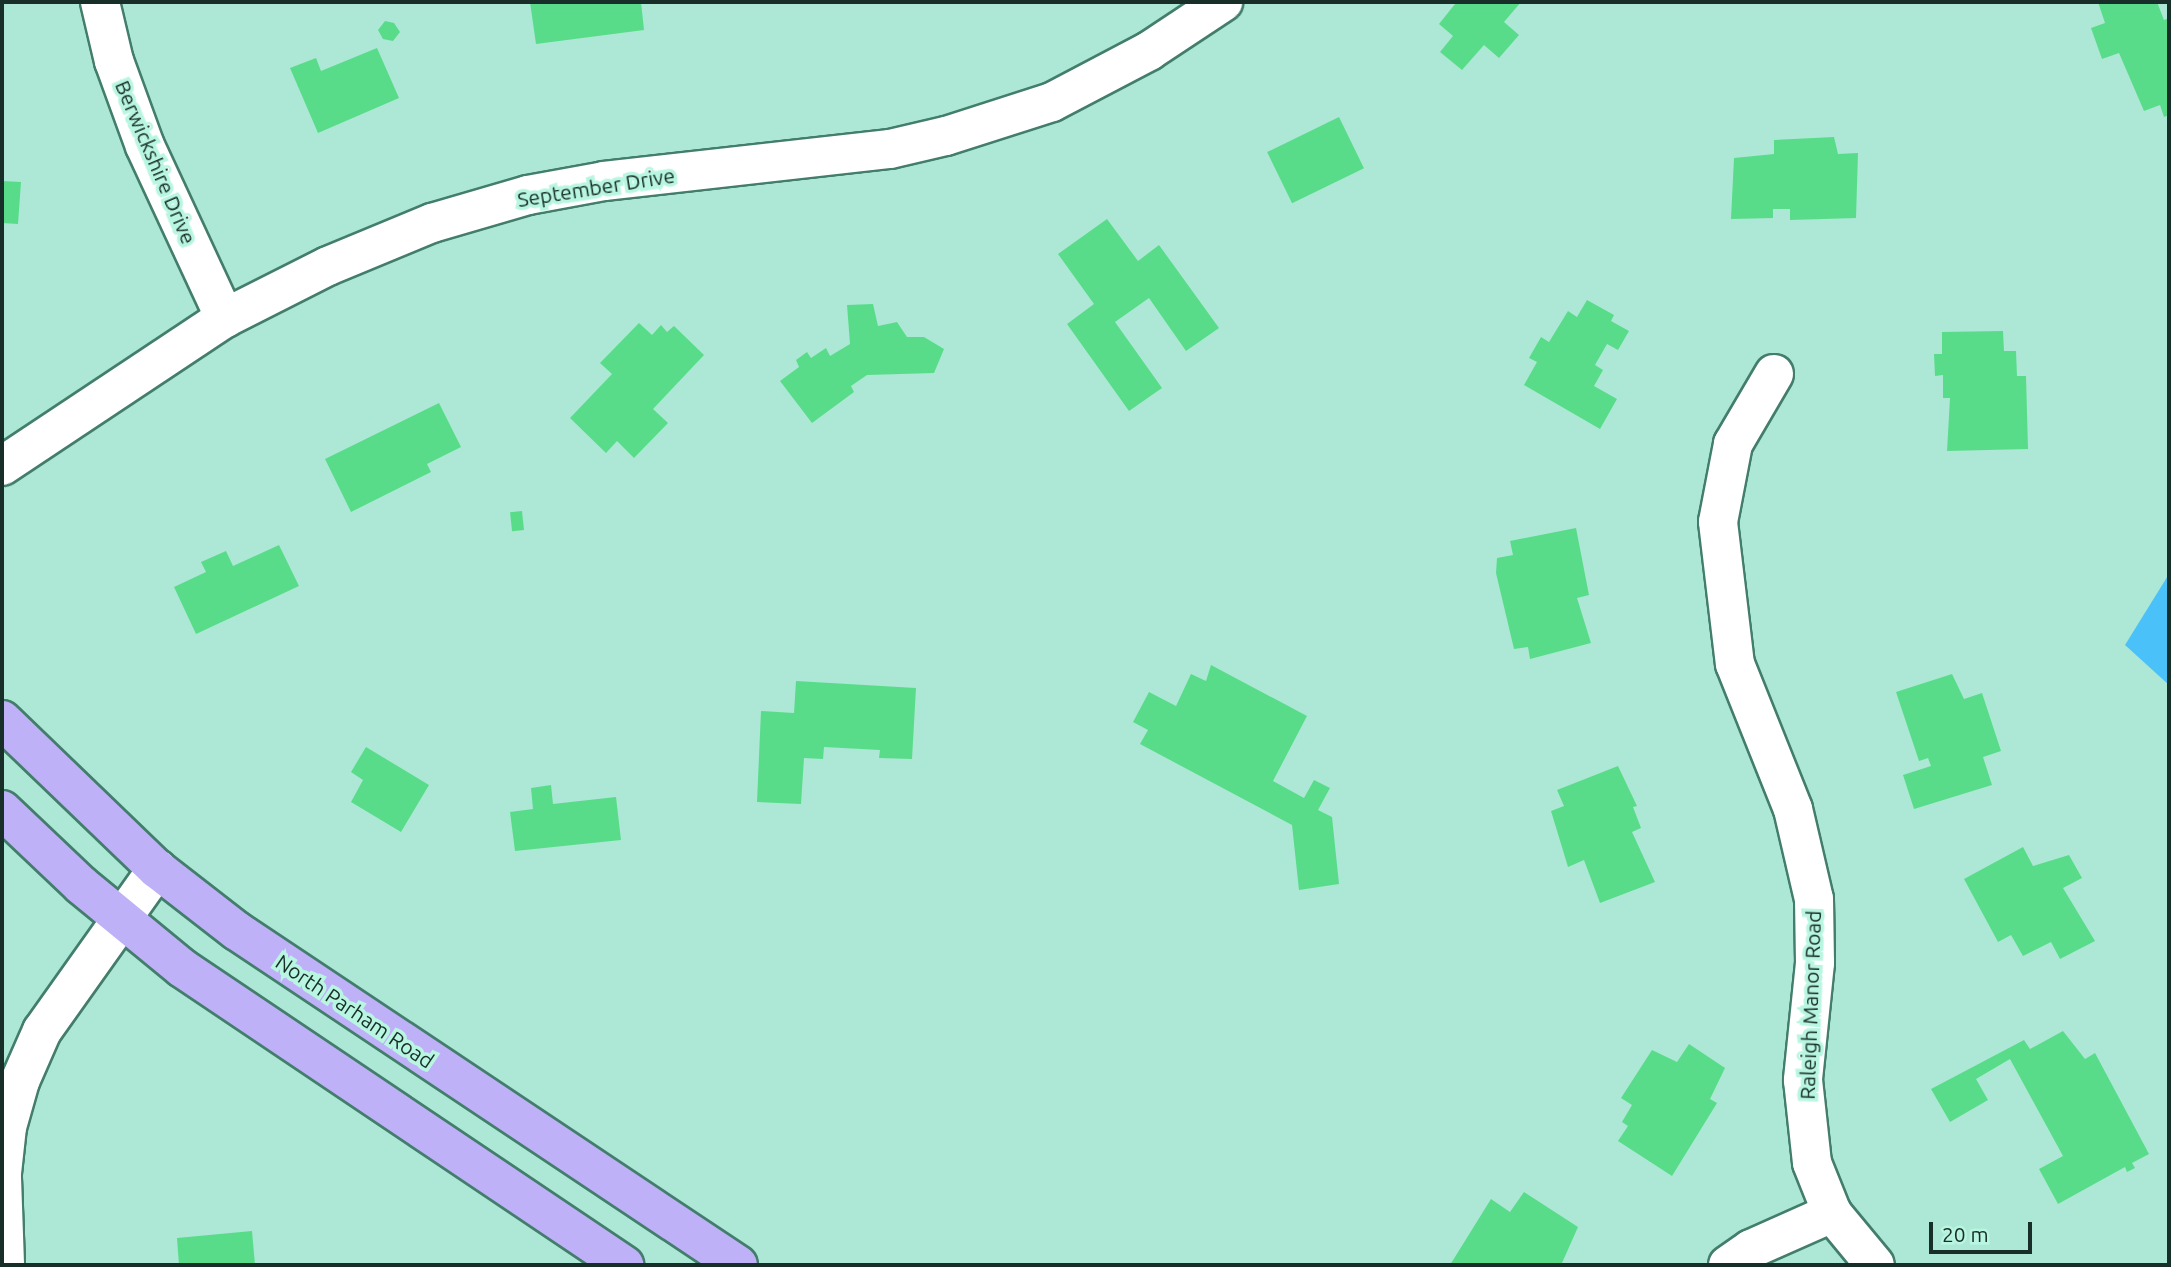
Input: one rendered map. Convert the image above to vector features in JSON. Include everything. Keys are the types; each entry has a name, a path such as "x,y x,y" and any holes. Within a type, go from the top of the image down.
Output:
{"highway":[{"name":"North Parham Road","path":"2,720 157,869 237,932 738,1265"},
{"path":"2,810 121,919 286,1042 624,1265"}],"street":[{"name":"Berwickshire Drive","path":"100,2 114,61 145,146 225,318"},
{"name":"September Drive","path":"2,466 225,318 328,266 432,223 528,195 604,181 890,149 1011,118 1052,102 1149,51 1223,2"},
{"name":"Raleigh Manor Road","path":"1773,374 1733,444 1718,522 1735,664 1793,809 1814,899 1815,963 1803,1080 1812,1163 1832,1213 1875,1265"},
{"path":"5,1265 2,1175 7,1127 20,1081 42,1031 157,869"},
{"path":"1728,1265 1751,1249 1832,1213"}],"water":[{"path":"2169,574 2169,685 2125,645"}],"building":[{"path":"530,2 641,2 644,30 536,44"},
{"path":"1452,2 1521,2 1504,22 1519,35 1499,58 1484,45 1462,70 1440,52 1453,36 1439,24 1455,4"},
{"path":"2098,2 2157,2 2164,20 2169,18 2169,115 2164,117 2160,105 2144,111 2119,53 2102,59 2091,28 2105,23"},
{"path":"385,21 394,23 400,32 393,41 383,39 378,30"},
{"path":"377,48 399,98 318,133 290,68 316,58 321,71"},
{"path":"1339,117 1364,168 1292,203 1267,152"},
{"path":"1834,137 1838,154 1858,153 1856,218 1790,220 1790,209 1773,209 1773,218 1731,219 1734,158 1774,154 1774,140"},
{"path":"2,181 21,182 18,224 2,223"},
{"path":"1107,219 1138,261 1159,245 1219,328 1186,351 1149,298 1115,322 1162,388 1129,411 1067,324 1094,304 1058,254"},
{"path":"1587,300 1614,315 1611,321 1629,331 1618,350 1607,344 1595,365 1603,370 1594,386 1617,399 1600,429 1524,385 1537,362 1529,358 1541,337 1549,342 1568,311 1577,317"},
{"path":"873,304 878,326 897,322 907,337 924,337 944,349 934,373 867,375 851,386 854,392 812,423 780,381 799,367 796,360 807,352 811,358 826,348 830,356 850,344 847,305"},
{"path":"639,323 652,335 661,325 667,332 674,326 704,355 653,409 668,423 634,458 617,441 606,453 570,418 612,374 600,363"},
{"path":"2003,331 2004,351 2016,351 2017,376 2026,376 2028,449 1947,451 1950,398 1943,398 1943,375 1935,376 1934,354 1942,354 1942,332"},
{"path":"439,403 461,447 427,464 431,472 351,512 325,459"},
{"path":"522,511 524,530 512,531 510,512"},
{"path":"1576,528 1589,595 1577,598 1591,643 1530,659 1528,647 1514,649 1496,573 1497,558 1513,555 1510,541"},
{"path":"279,545 299,586 196,634 174,587 206,572 201,562 226,551 233,566"},
{"path":"1211,665 1307,716 1273,781 1304,798 1314,780 1330,788 1318,810 1332,817 1339,884 1299,890 1292,825 1140,744 1148,730 1133,722 1149,692 1176,706 1191,674 1206,681"},
{"path":"1952,674 1964,699 1982,693 2001,751 1983,757 1992,785 1914,809 1903,775 1931,766 1928,758 1919,761 1896,692"},
{"path":"796,681 916,688 912,759 879,758 880,750 824,747 823,759 804,758 801,804 757,802 761,711 794,713"},
{"path":"366,747 429,785 401,832 351,802 363,780 351,772"},
{"path":"1618,766 1637,806 1633,807 1641,828 1632,832 1655,882 1600,903 1584,860 1568,867 1551,811 1564,806 1557,790"},
{"path":"551,785 553,804 616,797 621,840 515,851 510,812 533,809 531,788"},
{"path":"2023,847 2033,866 2069,855 2082,878 2063,888 2095,941 2060,959 2051,942 2023,956 2011,935 1998,942 1964,879"},
{"path":"2063,1031 2085,1059 2095,1053 2149,1154 2132,1163 2135,1168 2127,1172 2125,1167 2058,1204 2039,1169 2063,1156 2010,1059 1976,1079 1988,1100 1950,1122 1931,1089 2024,1040 2030,1049"},
{"path":"1689,1044 1725,1068 1710,1099 1717,1103 1672,1176 1618,1141 1628,1126 1622,1122 1632,1105 1621,1098 1652,1050 1677,1062"},
{"path":"1524,1192 1578,1227 1562,1263 1450,1265 1491,1199 1510,1212"},
{"path":"252,1231 255,1265 179,1265 177,1238"}]}
